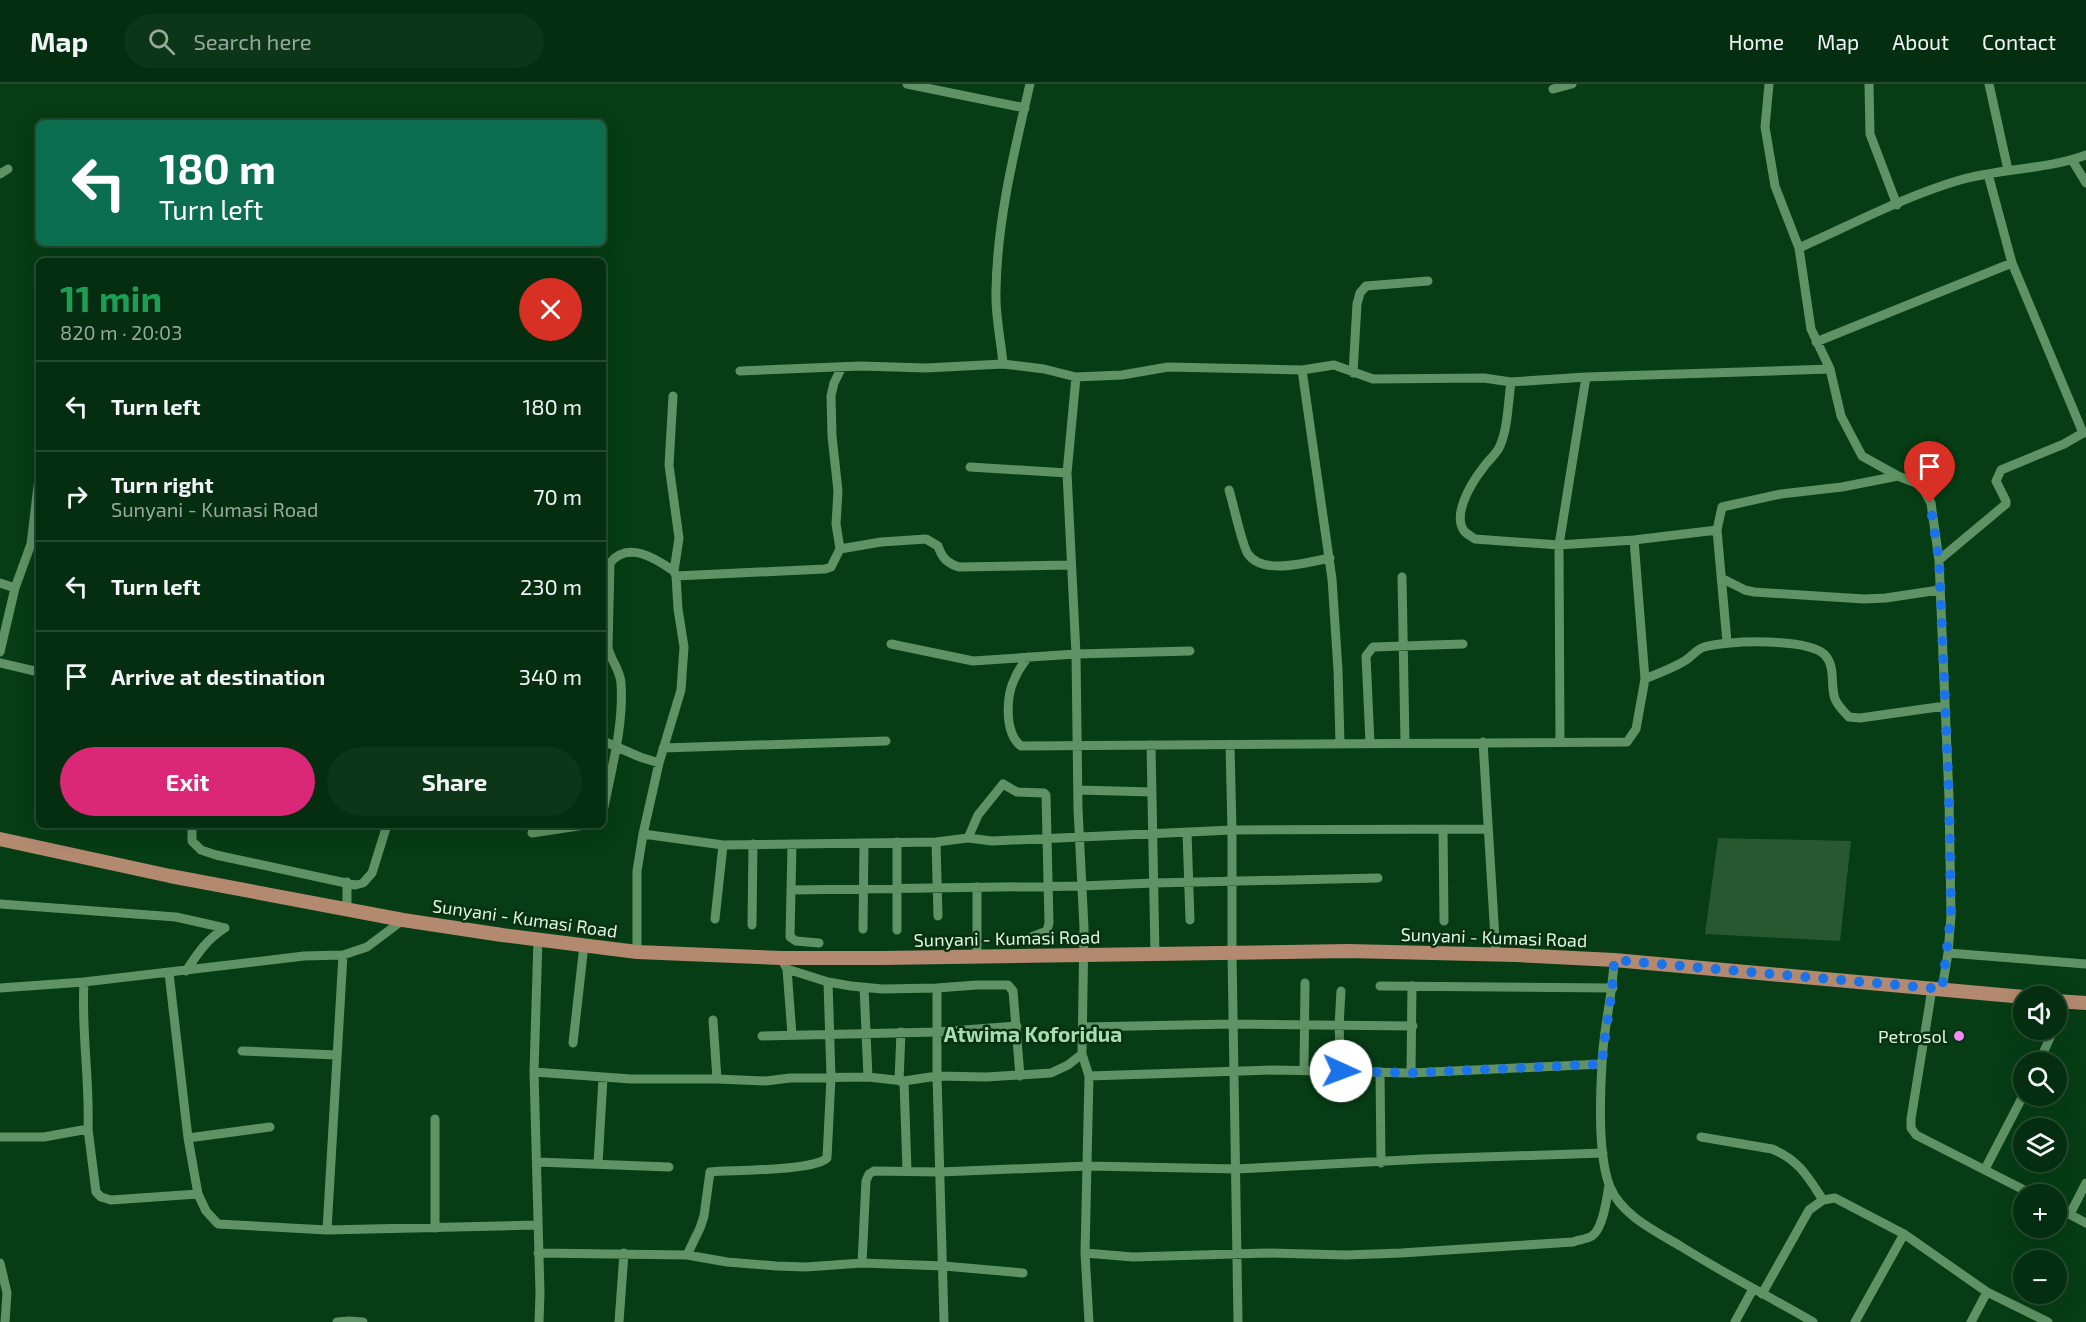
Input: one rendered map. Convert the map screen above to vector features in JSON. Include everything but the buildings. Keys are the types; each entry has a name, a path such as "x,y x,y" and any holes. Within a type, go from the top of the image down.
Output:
{"main road":[{"name":"Sunyani - Kumasi Road","path":"0,839 170,876 403,920 637,952 784,963 1232,952 1359,951 1496,955 1614,960 2013,996"},
{"path":"2067,1001 2086,1003"}],"street":[{"path":"907,84 1024,108"},
{"path":"1003,364 996,310 999,238 1004,202 1030,84"},
{"path":"1553,89 1572,84"},
{"path":"1769,84 1765,127 1774,180 1799,248 1811,330 1830,369 1841,416 1862,456 1898,476 1921,485 1930,503 1939,560 1949,798 1951,915 1948,953 1937,989 1911,1128 1916,1135 2013,1184"},
{"path":"1869,84 1870,134 1897,205"},
{"path":"1989,84 2008,170"},
{"path":"1799,248 1960,180 2072,160 2086,155"},
{"path":"2072,160 2086,183"},
{"path":"1939,560 2006,504 1996,481 2001,470 2064,444 2084,433 2012,263 1988,174"},
{"path":"1816,342 2012,263"},
{"path":"1353,373 1356,304 1366,286 1428,281"},
{"path":"740,371 860,366 926,368 1003,364 1044,369 1076,377 1122,375 1168,368 1302,370 1334,365 1373,379 1484,378 1511,382 1586,377 1830,369"},
{"path":"606,797 616,746 621,683 619,672 606,648 610,563 613,559 631,552 654,558 675,574 831,567 840,549 836,524 838,491 832,436 831,396 834,382 842,367"},
{"path":"1302,370 1330,558 1338,670 1340,743"},
{"path":"1076,377 1067,473 1076,654 1079,838 1084,954 1082,1054 1089,1076 1085,1253 1089,1322"},
{"path":"1560,742 1559,545 1586,377"},
{"path":"1511,382 1503,439 1499,448 1483,467 1465,498 1461,511 1461,524 1465,532 1475,539 1559,545 1634,540 1717,530"},
{"path":"637,952 637,871 643,834 659,762 681,690 683,671 684,647 675,574 678,538 669,465 673,396"},
{"path":"970,467 1067,473"},
{"path":"1727,642 1717,530 1720,510 1724,506 1781,494 1898,476"},
{"path":"1229,490 1248,554 1260,564 1275,567 1330,558"},
{"path":"0,652 15,588 31,544 36,503"},
{"path":"840,549 881,542 926,539 938,546 942,557 959,567 1071,564"},
{"path":"1028,657 1013,680 1008,709 1009,728 1021,746 1627,742 1636,729 1645,679 1634,540"},
{"path":"1402,577 1405,743"},
{"path":"1723,579 1754,592 1864,599 1940,590"},
{"path":"0,583 15,588"},
{"path":"1645,679 1684,662 1702,647 1727,642 1776,642 1822,652 1831,666 1834,698 1848,717 1860,718 1945,706"},
{"path":"891,644 972,661 1076,654 1190,651"},
{"path":"1370,743 1366,656 1373,647 1463,644"},
{"path":"0,663 36,671"},
{"path":"663,748 886,741"},
{"path":"606,742 639,757 659,762"},
{"path":"1483,742 1496,955"},
{"path":"1230,745 1238,1322"},
{"path":"1151,746 1155,954"},
{"path":"968,838 978,815 1005,783 1017,792 1047,795 1049,923 1047,931 1026,939 1012,939"},
{"path":"1078,790 1152,792"},
{"path":"192,828 192,841 201,850 249,863 359,885 372,873 386,828"},
{"path":"532,833 555,828"},
{"path":"643,834 723,845 936,842 968,838 992,841 1232,830 1488,828"},
{"path":"1443,829 1444,921"},
{"path":"1187,831 1190,920"},
{"path":"897,842 897,930"},
{"path":"936,842 938,916"},
{"path":"863,929 864,843"},
{"path":"752,926 753,844"},
{"path":"792,844 790,937 796,941 819,943"},
{"path":"715,919 723,845"},
{"path":"791,890 1048,887 1378,878"},
{"path":"347,882 347,908"},
{"path":"977,887 977,957"},
{"path":"0,904 176,917 225,928 211,936 201,947 186,971"},
{"path":"0,988 84,982 304,956 343,955 367,947 403,920"},
{"path":"538,939 534,1072 539,1322"},
{"path":"573,1043 584,945"},
{"path":"1948,953 2086,964"},
{"path":"327,1230 343,955"},
{"path":"1614,960 1613,988 1602,1064 1603,1153 1610,1185 1623,1206 1634,1216 1701,1259 1813,1322"},
{"path":"792,1035 784,963 828,982 864,987 937,988 1008,985 1013,991 1020,1076"},
{"path":"169,973 188,1138 198,1194 206,1211 218,1224 327,1230 537,1225"},
{"path":"84,982 82,1011 85,1070 89,1095 88,1129 96,1192 101,1197 111,1200 198,1194"},
{"path":"687,1255 704,1216 710,1172 800,1167 825,1160 828,1146 831,1077 828,982"},
{"path":"1304,1070 1305,983"},
{"path":"1380,986 1613,988"},
{"path":"1411,1073 1412,986"},
{"path":"864,987 868,1077"},
{"path":"937,988 937,1076 944,1322"},
{"path":"1341,991 1339,1026 1341,1071"},
{"path":"713,1020 717,1078"},
{"path":"1083,1027 1233,1024 1413,1026"},
{"path":"762,1036 937,1032 1017,1026"},
{"path":"901,1032 907,1171"},
{"path":"242,1051 337,1055"},
{"path":"534,1072 603,1078 717,1078 766,1081 790,1078 868,1077 902,1080 937,1076 1020,1076 1051,1073 1068,1065 1082,1054"},
{"path":"1089,1076 1304,1070 1411,1073 1602,1064"},
{"path":"1380,1072 1381,1163"},
{"path":"598,1164 603,1078"},
{"path":"1985,1169 2018,1106"},
{"path":"435,1119 435,1228"},
{"path":"188,1138 270,1127"},
{"path":"0,1137 44,1137 88,1129"},
{"path":"1701,1137 1772,1149 1783,1153 1801,1166 1822,1200"},
{"path":"862,1263 866,1181 868,1174 874,1171 940,1172 1088,1166 1237,1170 1424,1159 1603,1153"},
{"path":"537,1162 669,1167"},
{"path":"2070,1214 2086,1183"},
{"path":"1085,1253 1133,1257 1401,1253 1573,1242 1592,1236 1597,1230 1610,1185"},
{"path":"1762,1294 1809,1210 1822,1200 1835,1198 1904,1234 1987,1292 2048,1322"},
{"path":"2067,1212 2086,1223"},
{"path":"1855,1322 1904,1234"},
{"path":"538,1253 687,1255 727,1262 776,1266 806,1267 862,1263 944,1266 1023,1273"},
{"path":"619,1322 624,1253"},
{"path":"0,1263 7,1293 5,1322"},
{"path":"1735,1322 1753,1289"},
{"path":"1971,1322 1987,1292"},
{"path":"337,1322 349,1320 363,1322"}],"green space":[{"path":"1718,838 1851,841 1840,941 1705,934"}],"place":[{"name":"Petrosol","path":"1959,1036"}],"district":[{"name":"Atwima Koforidua","path":"1033,1033"}],"route":[{"path":"1341,1071 1462,1072 1500,1068 1602,1064 1604,1037 1613,988 1614,960 1942,989 1951,915 1949,798 1939,560 1930,503"}]}
